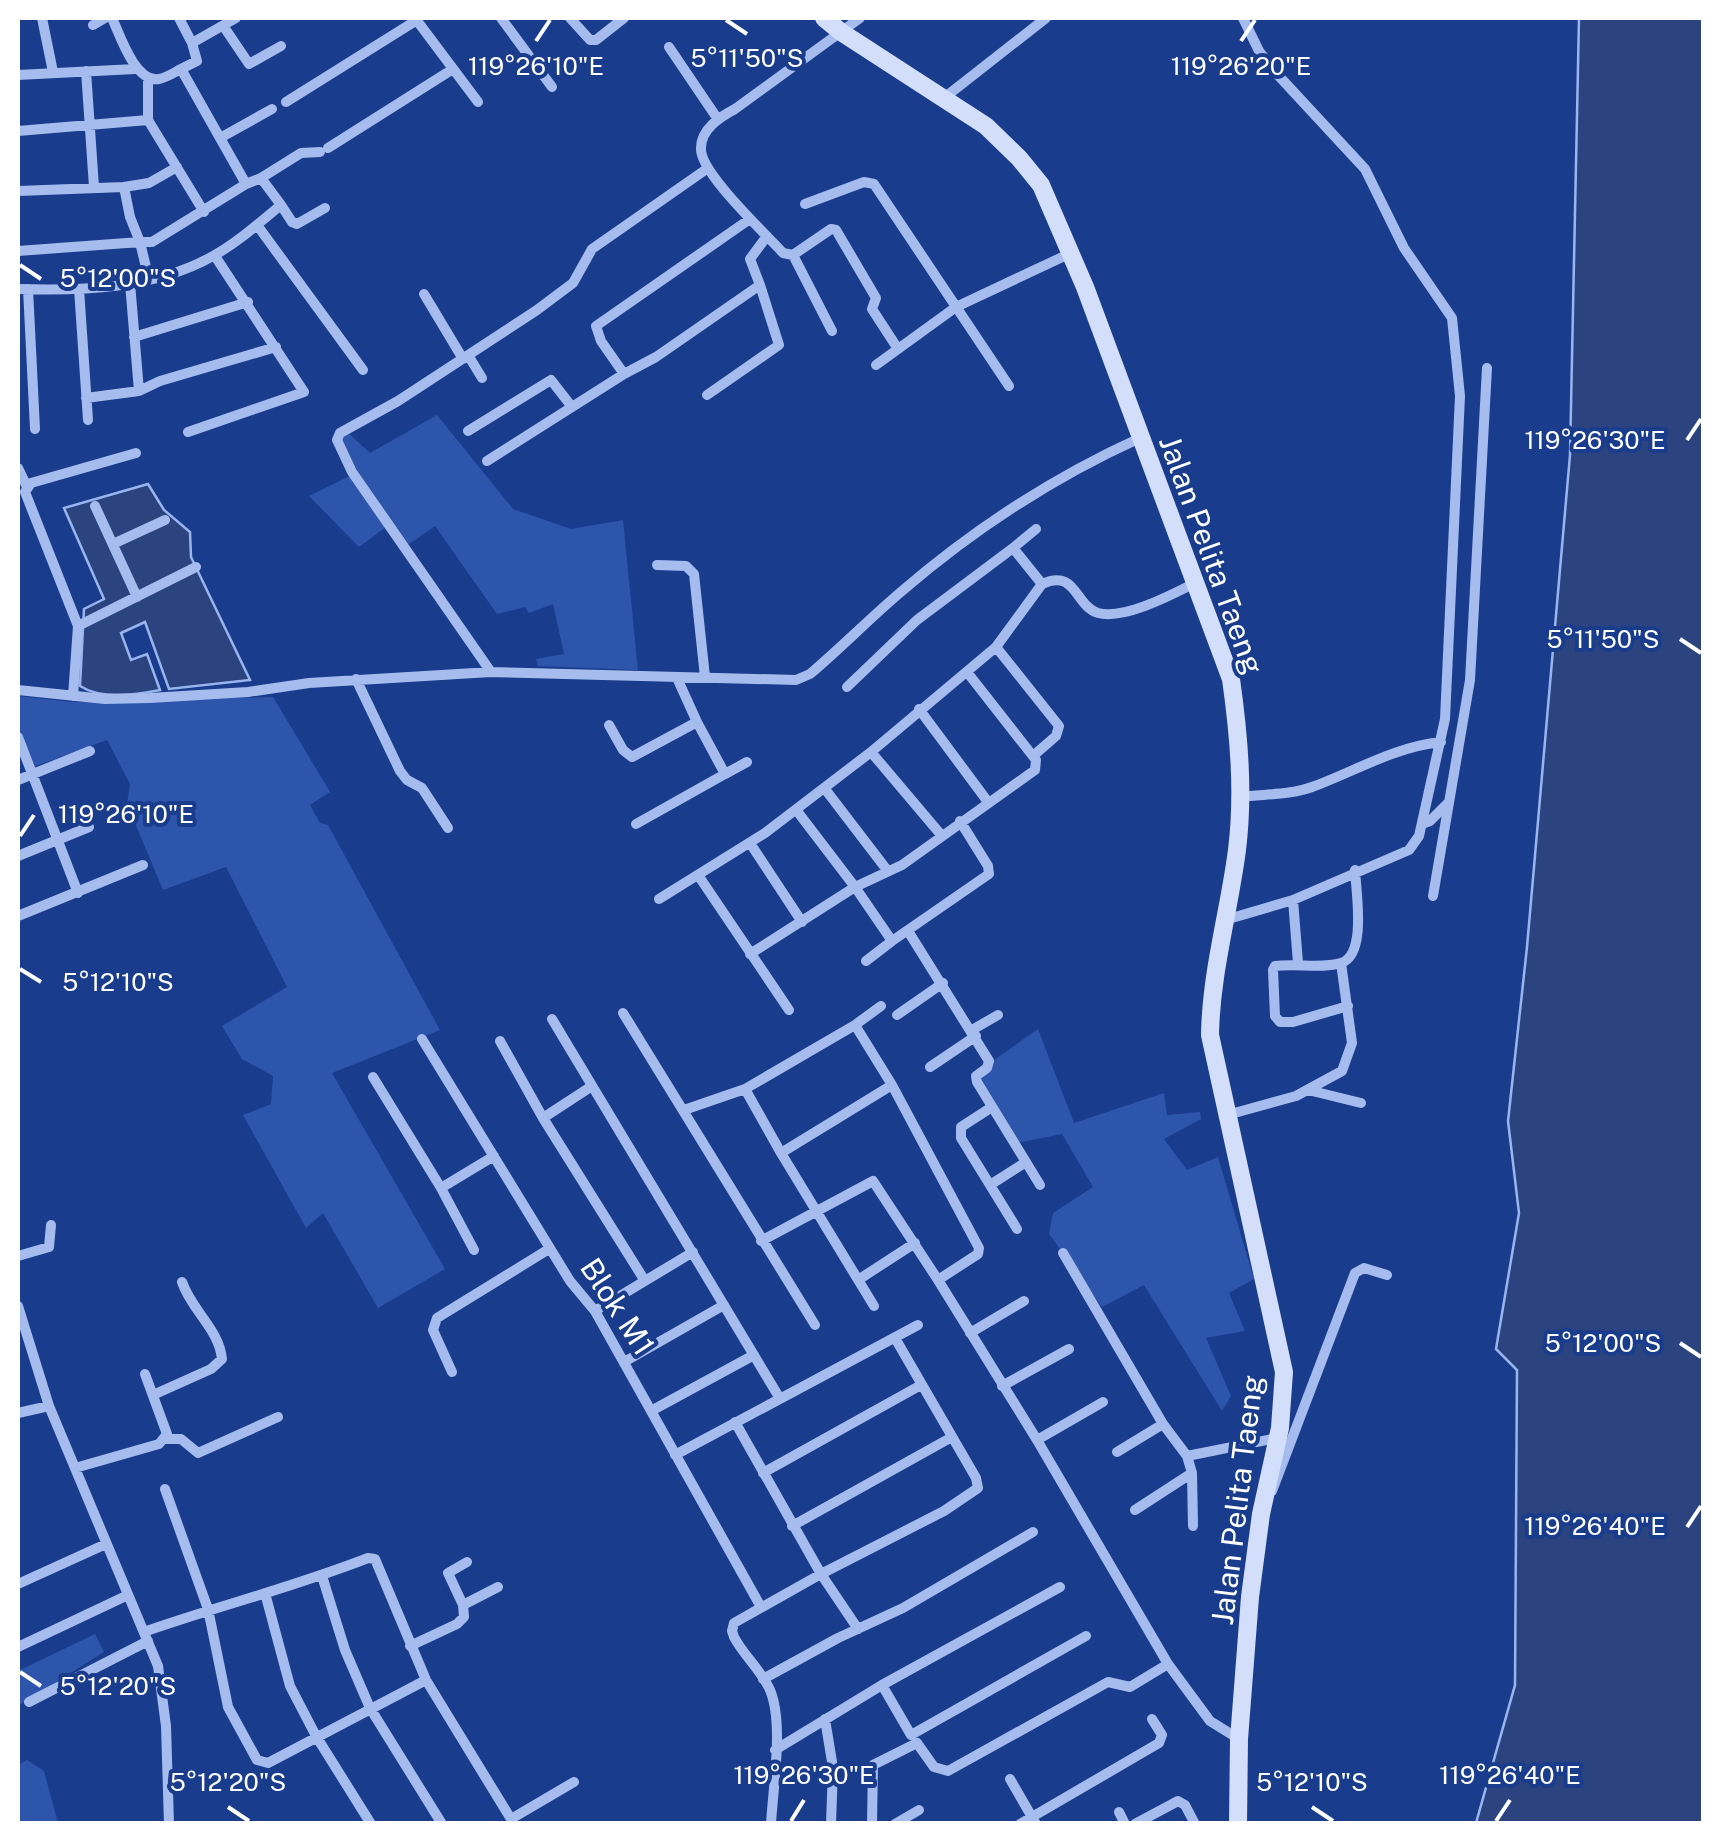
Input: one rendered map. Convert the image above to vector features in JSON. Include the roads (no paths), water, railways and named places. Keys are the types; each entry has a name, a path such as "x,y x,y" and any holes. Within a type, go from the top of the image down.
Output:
{"street":[{"path":"42,18 52,72"},
{"path":"92,24 109,18 135,69 158,80 197,61 180,18"},
{"path":"192,43 236,18"},
{"path":"501,18 552,87"},
{"path":"570,18 590,40 596,40 624,18"},
{"name":"Jalan Pelita Taeng","path":"824,18 986,126 1041,185 1071,253 1231,679 1241,797 1236,852 1211,1002 1210,1035 1284,1372 1277,1438 1260,1514 1239,1739 1238,1824"},
{"path":"860,18 717,118 700,146 708,168 783,253 794,255 831,229 836,230 876,298 872,308 898,349"},
{"path":"944,98 1046,18"},
{"path":"1225,920 1293,900 1355,870 1410,850 1419,836 1441,742 1446,701 1460,396 1452,318 1404,248 1365,169 1276,74 1243,18"},
{"path":"286,102 416,19 478,102"},
{"path":"224,27 250,64 281,46"},
{"path":"669,47 717,118"},
{"path":"181,68 246,184"},
{"path":"18,75 135,69"},
{"path":"18,250 157,241 246,184 300,153 324,150 454,70"},
{"path":"86,71 94,186"},
{"path":"148,78 148,120 204,212"},
{"path":"220,138 272,108"},
{"path":"18,131 148,120"},
{"path":"18,191 124,187 150,183 176,167"},
{"path":"492,672 352,472 336,440 573,283 592,249 708,168"},
{"path":"261,178 297,224 325,208"},
{"path":"805,204 871,182 1009,386"},
{"path":"124,187 149,280"},
{"path":"35,429 23,289 149,280 214,256 280,205"},
{"path":"624,374 601,341 596,326 750,218"},
{"path":"258,225 363,370"},
{"path":"707,395 779,345 750,260 767,236"},
{"path":"876,365 956,307 1071,253"},
{"path":"794,255 832,332"},
{"path":"188,432 304,392 214,256"},
{"path":"130,283 139,392"},
{"path":"488,461 656,356 760,285"},
{"path":"79,288 88,420"},
{"path":"424,294 482,378"},
{"path":"134,337 248,302"},
{"path":"86,398 139,392 160,381 276,347"},
{"path":"1434,896 1470,680 1487,368"},
{"path":"468,431 552,380 572,407"},
{"path":"18,690 150,698 492,672 796,680 810,674 905,588 971,536 1085,464 1140,438"},
{"path":"26,487 136,453"},
{"path":"18,468 31,512 78,626 74,696"},
{"path":"96,506 137,596"},
{"path":"113,544 165,520"},
{"path":"847,686 917,620 1036,529"},
{"path":"1013,548 1042,584"},
{"path":"658,565 686,566 694,574 706,678"},
{"path":"78,626 196,568"},
{"path":"659,899 797,811 871,752 996,646 1042,584 1053,579 1064,582 1091,608 1105,613 1142,607 1194,584"},
{"path":"996,646 1059,726 1056,736 1034,756"},
{"path":"750,954 854,887 902,865 1035,770 1038,763 1034,756 967,672"},
{"path":"677,678 726,774"},
{"path":"356,680 400,771 422,788 448,828"},
{"path":"919,709 988,802"},
{"path":"609,725 632,758 697,722"},
{"path":"18,737 78,893"},
{"path":"1241,797 1309,789 1397,751 1441,742"},
{"path":"18,780 90,751"},
{"path":"871,752 942,836"},
{"path":"636,824 748,762"},
{"path":"825,789 886,870"},
{"path":"1422,824 1450,800"},
{"path":"797,811 892,941"},
{"path":"866,961 990,874 960,821"},
{"path":"18,856 90,827"},
{"path":"750,843 802,922"},
{"path":"18,916 142,865"},
{"path":"1348,1006 1288,1023 1276,1019 1272,970 1276,966 1340,963 1352,954 1358,939 1355,870"},
{"path":"698,875 789,1010"},
{"path":"1293,900 1298,964"},
{"path":"908,931 974,1033 989,1063 976,1080 1040,1185"},
{"path":"1227,1115 1307,1090 1348,1063 1352,1044 1340,963"},
{"path":"897,1014 944,984"},
{"path":"684,1110 745,1088 855,1026 881,1006"},
{"path":"623,1013 815,1324"},
{"path":"930,1067 998,1015"},
{"path":"552,1019 778,1397"},
{"path":"855,1026 892,1085 979,1248 978,1254 938,1280"},
{"name":"Blok M1","path":"422,1040 549,1249 594,1311 762,1607"},
{"path":"500,1042 645,1281"},
{"path":"373,1076 474,1250"},
{"path":"781,1152 892,1085"},
{"path":"543,1118 592,1086"},
{"path":"745,1088 874,1306"},
{"path":"1307,1090 1360,1103"},
{"path":"992,1108 964,1124 961,1138 1017,1229"},
{"path":"441,1188 494,1156"},
{"path":"990,1185 1026,1162"},
{"path":"761,1240 872,1181 1037,1440 1168,1664 1210,1721 1239,1739"},
{"path":"18,1256 50,1247 51,1225"},
{"path":"858,1280 915,1244"},
{"path":"452,1372 433,1330 436,1318 549,1249"},
{"path":"594,1311 693,1252"},
{"path":"1063,1253 1163,1424 1187,1456 1192,1472 1193,1526"},
{"path":"1260,1514 1281,1474 1355,1273 1364,1268 1387,1275"},
{"path":"153,1396 222,1360 216,1338 193,1307 182,1282"},
{"path":"970,1332 1024,1301"},
{"path":"624,1362 724,1304"},
{"path":"18,1306 49,1406 146,1636 163,1694 169,1824"},
{"path":"675,1456 778,1397 918,1325"},
{"path":"771,1824 774,1704 763,1678 740,1648 732,1631 734,1623 978,1490 976,1478 895,1338"},
{"path":"1002,1386 1069,1349"},
{"path":"651,1412 754,1355"},
{"path":"145,1374 167,1434 164,1439"},
{"path":"762,1473 921,1386"},
{"path":"1037,1440 1103,1402"},
{"path":"18,1414 49,1406"},
{"path":"74,1468 164,1439 180,1439 198,1452 278,1417"},
{"path":"734,1422 792,1526 858,1629"},
{"path":"1117,1452 1163,1424"},
{"path":"792,1526 952,1438"},
{"path":"1187,1456 1277,1438"},
{"path":"1135,1510 1192,1472"},
{"path":"165,1489 208,1609 228,1707 257,1760 268,1763 426,1680"},
{"path":"763,1678 903,1608 1033,1532"},
{"path":"18,1584 106,1544"},
{"path":"29,1702 146,1636 208,1609 286,1589 368,1558 375,1559 426,1680 512,1821 574,1782"},
{"path":"410,1646 464,1617 463,1605 448,1573 467,1562"},
{"path":"322,1576 345,1650 370,1708 442,1824"},
{"path":"463,1605 498,1587"},
{"path":"775,1750 882,1685 1060,1587"},
{"path":"265,1592 290,1686 371,1824"},
{"path":"18,1647 128,1595"},
{"path":"882,1685 912,1735 1086,1636"},
{"path":"872,1824 873,1765 917,1743 934,1767 948,1770 1108,1682 1130,1687 1168,1664"},
{"path":"825,1719 833,1768 831,1824"},
{"path":"1020,1824 1034,1820 1159,1742 1162,1735 1152,1720"},
{"path":"1010,1779 1034,1820"},
{"path":"1136,1824 1178,1801 1186,1805 1195,1824"},
{"path":"896,1824 919,1810"}]}
